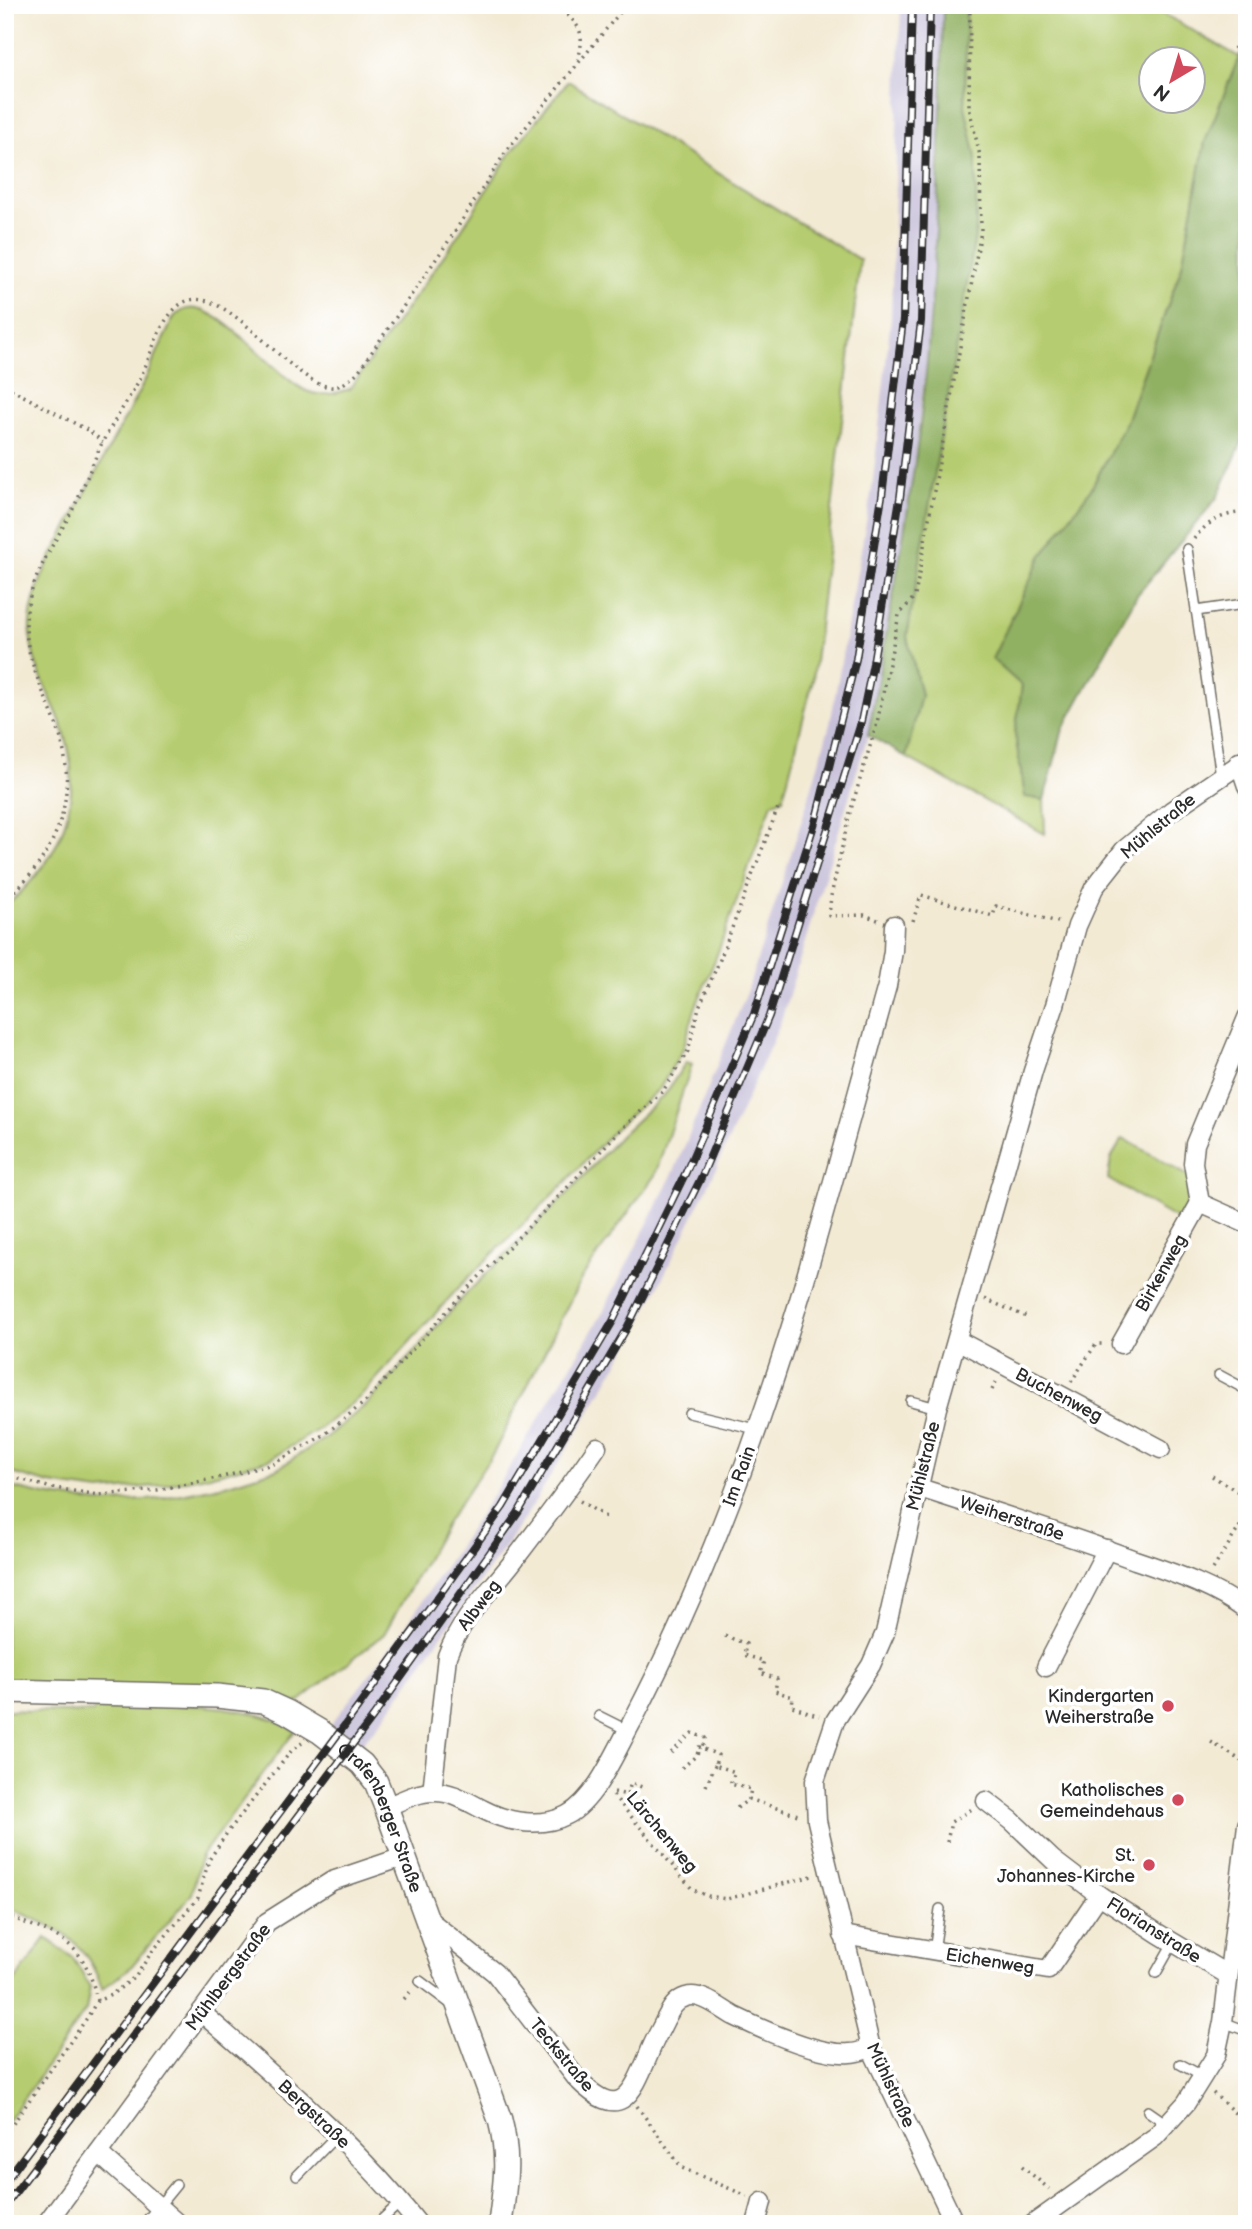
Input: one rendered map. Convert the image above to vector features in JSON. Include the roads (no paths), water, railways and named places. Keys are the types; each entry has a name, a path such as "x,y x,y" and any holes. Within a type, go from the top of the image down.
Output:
{"street":[{"name":"Mühlstraße","path":"955,2224 871,2048 817,1821 816,1781 835,1721 871,1665 885,1633 937,1408 1077,926 1094,888 1124,850 1171,811 1243,761"},
{"path":"1243,761 1247,786"},
{"name":"Im Rain","path":"432,1791 458,1797 504,1818 539,1824 570,1814 585,1799 603,1773 657,1674 726,1514 797,1308 887,986 894,925"},
{"path":"1247,1018 1195,1144 1193,1163 1200,1203 1247,1224"},
{"name":"Birkenweg","path":"1121,1344 1200,1203"},
{"name":"Buchenweg","path":"957,1340 1161,1449"},
{"name":"Albweg","path":"432,1791 447,1656 453,1640 474,1609 567,1492 597,1447"},
{"name":"Weiherstraße","path":"917,1487 1107,1549 1228,1597 1247,1611"},
{"path":"1046,1667 1107,1549"},
{"name":"Grafenberger Straße","path":"5,1691 217,1696 263,1701 319,1731 362,1764 376,1782 386,1807 500,2120 506,2145 507,2170 500,2224"},
{"path":"386,1807 432,1791"},
{"name":"Florianstraße","path":"986,1801 1012,1821 1052,1860 1099,1895 1228,1975"},
{"path":"1033,2224 1146,2144 1168,2125 1203,2079 1216,2055 1223,2022 1247,1825"},
{"name":"Mühlbergstraße","path":"48,2221 267,1922 332,1881 403,1857"},
{"name":"Eichenweg","path":"843,1935 1048,1970 1099,1895"},
{"name":"Teckstraße","path":"429,1920 495,1973 577,2078 591,2093 604,2100 618,2101 629,2094 637,2083 671,2009 676,2003 690,1996 703,1998 735,2016 811,2047 830,2052 852,2053 871,2048"},
{"name":"Bergstraße","path":"201,2012 338,2134 418,2224"},
{"path":"98,2153 178,2224"},
{"path":"756,2224 762,2202"}],"lane":[{"path":"1187,549 1222,776"},
{"path":"1196,611 1244,604"},
{"path":"1219,1375 1247,1390"},
{"path":"911,1401 937,1408"},
{"path":"690,1413 756,1429"},
{"path":"599,1716 627,1730"},
{"path":"934,1952 940,1909"},
{"path":"1156,1973 1173,1943"},
{"path":"420,1981 459,2010"},
{"path":"1223,2022 1247,2031"},
{"path":"1180,2064 1203,2079"},
{"path":"1148,2111 1168,2125"},
{"path":"298,2175 338,2134"},
{"path":"144,2224 176,2185"},
{"path":"377,2224 401,2202"}],"railway":[{"path":"5,2182 356,1710 503,1507 613,1321 686,1172 754,1014 816,819 856,659 882,496 903,320 912,5"},
{"path":"5,2206 373,1717 518,1513 628,1326 701,1178 769,1016 860,726 873,663 900,498 921,321 930,5"}],"place":[{"name":"Kindergarten Weiherstraße","path":"1168,1706"},
{"name":"Katholisches Gemeindehaus","path":"1178,1800"},
{"name":"St. Johannes-Kirche","path":"1149,1865"}]}
